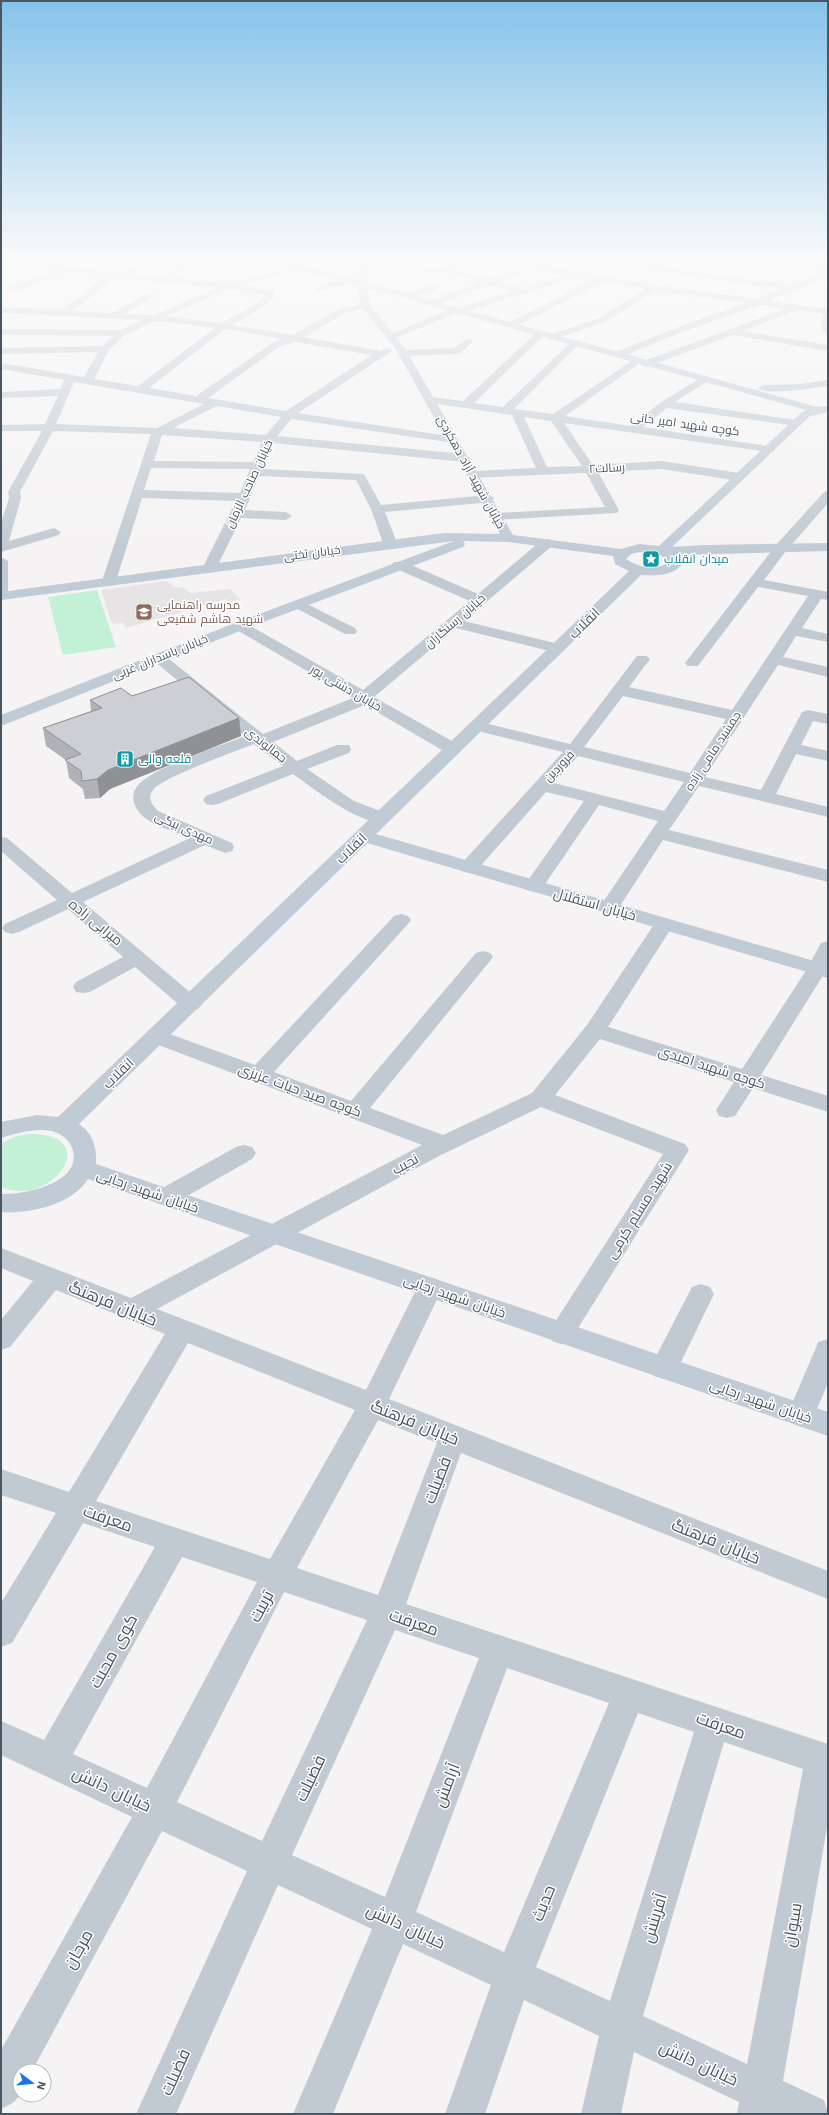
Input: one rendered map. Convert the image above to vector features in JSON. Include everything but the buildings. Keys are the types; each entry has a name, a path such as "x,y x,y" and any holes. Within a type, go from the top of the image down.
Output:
{"main road":[{"name":"خیابان شهید آزاد دهکردی","path":"405,357 488,499 508,538"},
{"path":"623,357 734,387 805,410 826,409"},
{"path":"734,387 792,388 828,383"},
{"path":"664,551 796,423 814,397 828,383"},
{"name":"خیابان تختی","path":"1,596 210,566 444,537 478,536 508,538 624,553"},
{"name":"خیابان پاسداران غربی","path":"1,721 240,626 478,536"},
{"path":"664,551 676,559 676,563 658,571 630,568 620,561 619,557 624,553 639,548 664,551 828,547"},
{"name":"انقلاب","path":"63,1126 638,570"},
{"name":"خیابان استقلال","path":"363,836 822,971"},
{"path":"1,1130 18,1124 41,1121 63,1126 78,1136 85,1152 82,1168 70,1183 53,1195 32,1202 9,1204 1,1203"},
{"name":"خیابان شهید رجایی","path":"82,1168 828,1424"}],"street":[{"path":"88,380 100,357"},
{"path":"116,398 138,390 182,357"},
{"path":"198,400 259,357"},
{"name":"خیابان صاحب الزمان","path":"210,566 237,514 269,439 288,415 377,357"},
{"path":"466,405 516,357"},
{"path":"505,411 561,357"},
{"path":"498,518 613,510 590,469 555,418 641,362 657,357"},
{"path":"1,366 288,415 454,440"},
{"path":"1,545 14,495 50,426 71,377"},
{"path":"633,430 665,404 704,379"},
{"path":"1,395 65,392"},
{"name":"کوچه شهید امیر خانی","path":"431,400 769,449"},
{"path":"109,580 157,432 215,403"},
{"path":"665,404 796,423"},
{"path":"517,413 543,472"},
{"path":"1,428 50,426 269,439 464,458"},
{"path":"147,464 255,469 360,477 377,509 390,543"},
{"name":"رسالت۲","path":"474,475 662,465 739,477"},
{"path":"1,492 14,495"},
{"path":"137,494 243,497"},
{"path":"1,504 14,495"},
{"path":"693,664 781,548 828,495"},
{"path":"377,509 488,499"},
{"path":"237,514 286,516"},
{"path":"1,548 54,532"},
{"name":"خیابان رستگاران","path":"258,739 357,703 362,697 385,681 547,543"},
{"path":"1,561 1,596"},
{"path":"399,565 479,600"},
{"path":"755,582 822,595"},
{"name":"جمشید مامی زاده","path":"609,908 792,631 822,595"},
{"path":"299,604 350,631"},
{"path":"452,623 558,648"},
{"name":"خیابان دشتی پور","path":"240,626 452,749"},
{"path":"792,631 828,638"},
{"name":"جمالوندی","path":"159,658 295,768 348,805 382,818"},
{"name":"فروردین","path":"469,867 541,785 574,751 642,659"},
{"path":"773,659 828,672"},
{"path":"619,690 736,716"},
{"path":"766,797 808,715 828,720"},
{"path":"476,726 828,812"},
{"name":"مهدی بیگی","path":"225,847 152,816 144,807 141,798 145,787 160,776 258,739"},
{"path":"791,748 828,756"},
{"path":"212,800 343,749"},
{"path":"541,785 668,818"},
{"path":"534,886 594,799"},
{"path":"658,833 828,876"},
{"path":"12,928 205,838"},
{"name":"میرابی زاده","path":"1,842 138,957 190,1004"},
{"path":"259,1075 401,920"},
{"path":"540,1098 595,1030 664,924"},
{"path":"727,1110 747,1078 822,971 828,947"},
{"path":"83,987 138,957"},
{"path":"355,1110 483,957"},
{"name":"کوچه شهید امیدی","path":"595,1030 828,1104"},
{"name":"کوچه صید حیات عزیزی","path":"156,1036 444,1144"},
{"name":"نجیب","path":"132,1310 272,1234 444,1144 540,1098"},
{"name":"شهید مسلم کرمی","path":"540,1098 677,1150 561,1332"},
{"path":"166,1197 244,1153"},
{"name":"خیابان فرهنگ","path":"1,1258 828,1585"},
{"path":"1,1339 51,1278"},
{"name":"تربیت","path":"155,1809 277,1575 372,1405 430,1288"},
{"path":"664,1368 701,1294"},
{"path":"1,1632 182,1330"},
{"path":"802,1415 828,1350"},
{"name":"فضیلت","path":"156,2114 270,1862 387,1613 453,1437"},
{"name":"معرفت","path":"1,1482 825,1760"},
{"name":"کوی محبت","path":"51,1761 175,1541"},
{"name":"آرامش","path":"313,2114 394,1921 498,1650"},
{"name":"حدیث","path":"465,2114 513,1976 629,1694"},
{"name":"آفرینش","path":"601,2114 621,2026 713,1723"},
{"name":"خیابان دانش","path":"1,1738 621,2026 759,2103 810,2114"},
{"name":"سیوان","path":"759,2103 825,1760"},
{"name":"مرجان","path":"1,2089 155,1809"}],"shaded area":[{"name":"مدرسه راهنمایی شهید هاشم شفیعی","path":"166,581 176,588 182,587 190,593 230,589 240,599 230,602 226,599 126,628 123,623 112,624 101,590"}],"green space":[{"path":"97,590 116,647 63,655 48,597"},
{"path":"28,1134 51,1137 64,1145 67,1156 63,1168 53,1180 38,1188 20,1191 1,1187 1,1144 14,1137"}],"place":[{"name":"میدان انقلاب","path":"651,559"},
{"name":"مدرسه راهنمایی شهید هاشم شفیعی","path":"144,612"},
{"name":"قلعه والی","path":"125,759"}]}
